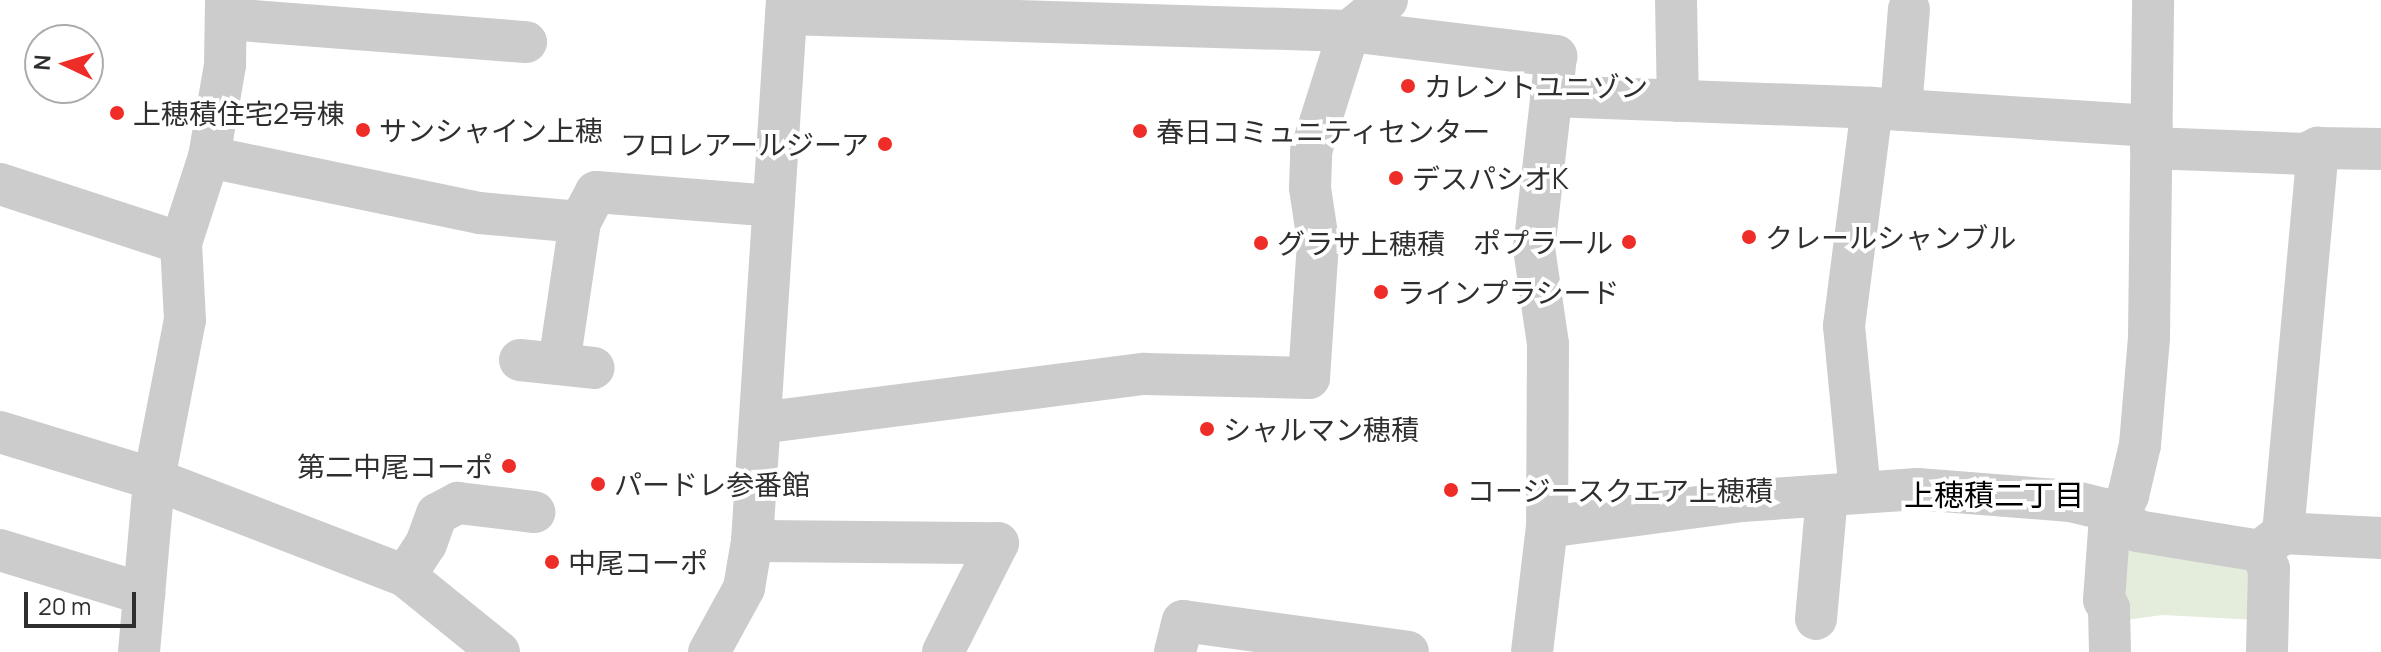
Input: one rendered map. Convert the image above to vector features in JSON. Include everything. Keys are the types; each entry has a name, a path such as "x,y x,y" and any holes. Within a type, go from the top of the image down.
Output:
{"street":[{"path":"760,423 1145,374 1309,378 1318,241 1310,188 1311,151 1349,31 1387,0"},
{"path":"1676,0 1678,101"},
{"path":"2110,652 2109,608 2104,600 2116,512 2128,496 2140,445 2149,337 2153,0"},
{"path":"709,652 744,588 752,541 787,7 1349,31 1556,56 1534,248 1548,344 1547,527 1532,652"},
{"path":"1816,619 1843,494 1844,326 1909,9"},
{"path":"139,652 154,479 185,320 181,243 209,157 225,65 226,10 526,42"},
{"path":"1551,96 1887,109 2305,154 2318,148 2381,149"},
{"path":"2267,652 2271,542 2318,148"},
{"path":"209,157 479,213 580,222"},
{"path":"0,184 181,243"},
{"path":"558,364 580,222 596,192 773,206"},
{"path":"0,432 154,479 405,576 499,652"},
{"path":"1547,527 1843,494 1918,489 2041,499 2116,512 2137,531 2271,542 2381,538"},
{"path":"405,576 426,544 437,514 458,503 534,512"},
{"path":"752,541 998,543 943,652"},
{"path":"0,550 144,594"},
{"path":"1175,652 1183,621 1408,652"}],"green space":[{"path":"2123,538 2254,564 2257,620 2163,615 2117,621"}],"place":[{"name":"カレントユニゾン","path":"1408,86"},
{"name":"上穂積住宅2号棟","path":"117,113"},
{"name":"サンシャイン上穂","path":"363,130"},
{"name":"春日コミュニティセンター","path":"1140,131"},
{"name":"フロレアールジーア","path":"885,144"},
{"name":"デスパシオK","path":"1396,178"},
{"name":"クレールシャンブル","path":"1749,237"},
{"name":"ポプラール","path":"1629,242"},
{"name":"グラサ上穂積","path":"1261,243"},
{"name":"ラインプラシード","path":"1381,292"},
{"name":"シャルマン穂積","path":"1207,429"},
{"name":"第二中尾コーポ","path":"509,466"},
{"name":"パードレ参番館","path":"598,484"},
{"name":"コージースクエア上穂積","path":"1451,490"},
{"name":"中尾コーポ","path":"552,562"}],"district":[{"name":"上穂積二丁目","path":"1994,495"}]}
